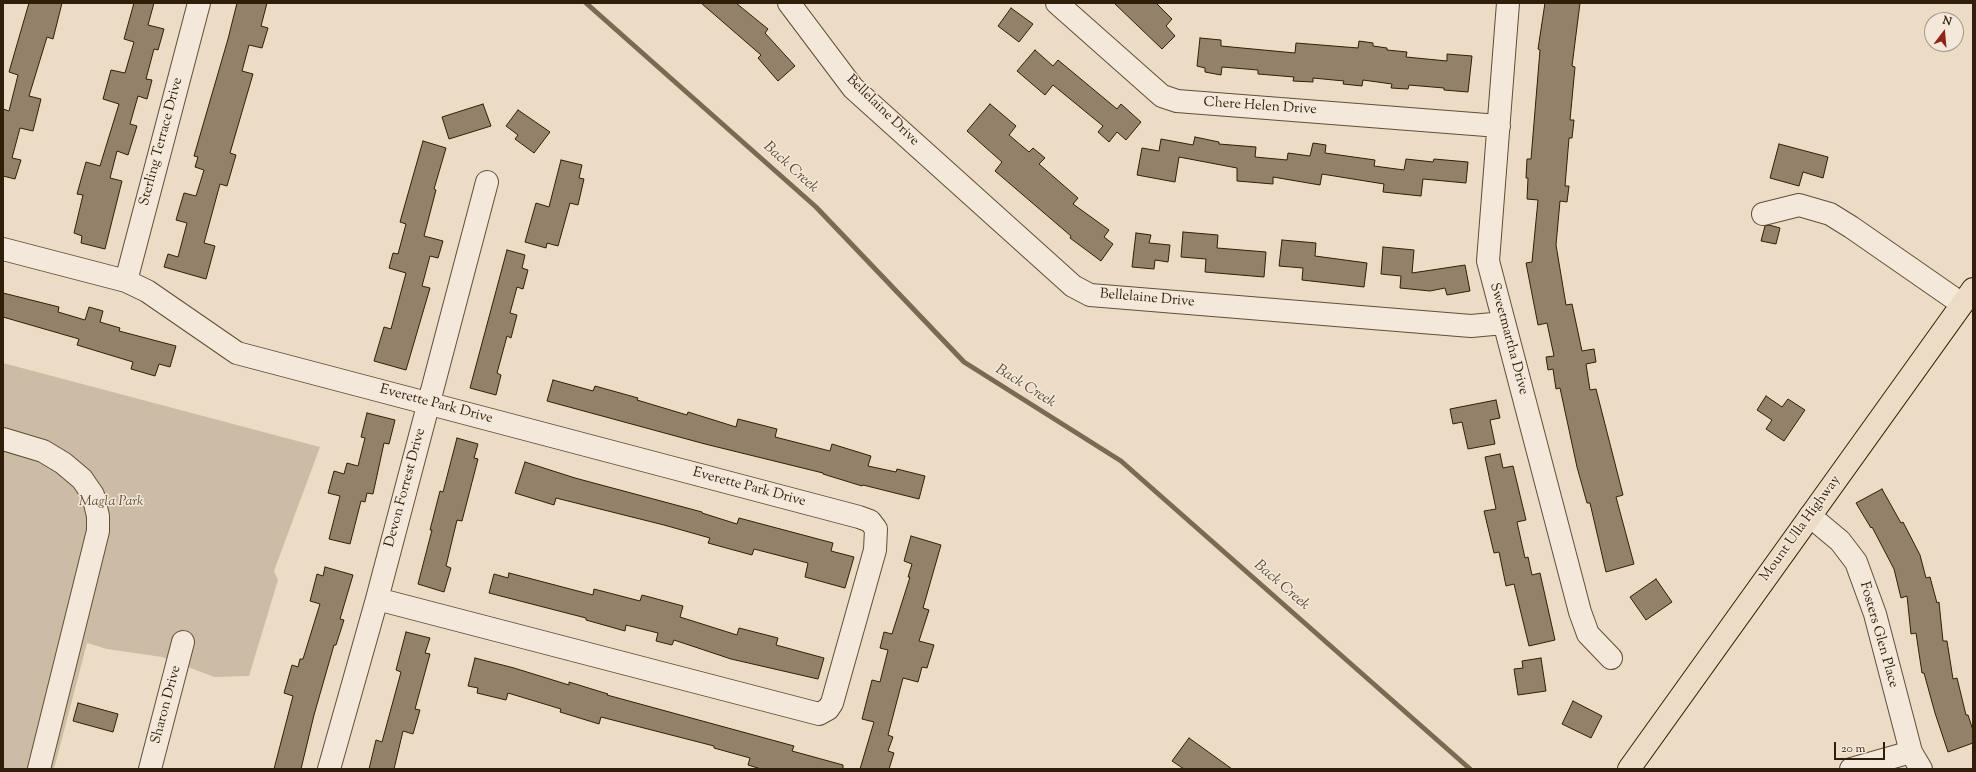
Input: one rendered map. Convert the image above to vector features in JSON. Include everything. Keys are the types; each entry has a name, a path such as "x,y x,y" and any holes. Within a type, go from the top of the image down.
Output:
{"main road":[{"name":"Mount Ulla Highway","path":"1629,769 1967,296"}],"street":[{"name":"Sterling Terrace Drive","path":"126,281 199,3"},
{"name":"Bellelaine Drive","path":"789,3 853,88 1073,286 1090,295 1471,326 1504,323"},
{"name":"Chere Helen Drive","path":"1057,3 1162,96 1177,101 1499,126"},
{"name":"Sweetmartha Drive","path":"1508,3 1488,261 1580,612 1588,634 1611,658"},
{"name":"Devon Forrest Drive","path":"329,769 377,599 487,182"},
{"path":"1763,214 1799,205 1830,214 1967,296"},
{"name":"Everette Park Drive","path":"3,249 126,281 147,291 237,353 858,517 870,521 876,529 875,550 832,703 828,709 819,714 377,599"},
{"path":"3,439 43,451 63,463 82,479 93,495 98,516 98,531 39,769"},
{"name":"Fosters Glen Place","path":"1810,516 1840,541 1856,562 1875,614 1916,761"},
{"name":"Sharon Drive","path":"150,769 183,642"},
{"path":"1851,769 1916,761"}],"green space":[{"name":"Magla Park","path":"3,363 320,447 274,571 278,580 249,676 214,677 162,657 107,649 87,643 54,769 3,769"}],"building":[{"path":"29,3 62,3 53,39 47,37 29,96 41,99 33,131 20,128 12,158 21,160 15,179 3,176 3,109 9,111 18,75 9,72"},
{"path":"134,3 154,3 148,25 164,29 158,50 154,49 146,79 152,80 147,99 138,96 130,124 137,126 128,155 117,151 110,178 122,181 105,249 81,243 82,236 74,233 83,195 77,194 86,162 100,166 119,104 103,99 111,70 125,73 134,42 124,39"},
{"path":"237,3 267,3 261,26 268,28 262,48 249,45 242,71 253,74 230,153 236,155 227,186 220,184 204,243 215,246 206,279 164,267 168,254 178,257 187,223 176,220 184,193 196,196 204,170 195,167 198,157 194,156"},
{"path":"701,3 736,3 768,29 765,33 795,66 778,81 758,58 761,55"},
{"path":"1114,3 1156,3 1172,19 1166,26 1175,36 1162,49"},
{"path":"1545,3 1580,3 1572,66 1575,67 1570,120 1574,120 1572,138 1569,138 1565,186 1569,186 1567,202 1560,201 1556,245 1566,305 1572,304 1582,351 1594,349 1596,362 1586,364 1590,390 1596,389 1623,495 1616,497 1634,564 1606,572 1590,503 1587,503 1577,467 1560,388 1556,389 1553,369 1548,370 1546,357 1554,356 1547,323 1538,325 1526,263 1532,262 1538,200 1527,199 1528,178 1526,178 1527,159 1531,159 1540,50 1538,49"},
{"path":"1011,8 1033,24 1019,42 998,26"},
{"path":"1200,38 1221,40 1221,46 1295,53 1296,43 1358,48 1359,41 1373,43 1373,46 1387,48 1387,50 1407,52 1406,57 1447,61 1447,54 1472,56 1468,92 1409,85 1408,89 1391,88 1392,84 1363,80 1362,86 1343,84 1344,81 1313,78 1313,82 1293,81 1294,77 1258,74 1258,70 1222,67 1221,75 1205,72 1205,68 1197,66"},
{"path":"1035,50 1053,66 1058,60 1117,109 1121,104 1141,122 1126,140 1117,132 1109,142 1098,132 1103,126 1053,85 1045,95 1017,71"},
{"path":"483,104 491,126 449,139 442,117"},
{"path":"990,104 1016,126 1009,135 1029,152 1033,148 1045,158 1039,164 1078,198 1073,204 1109,230 1104,237 1113,244 1101,261 1070,238 1071,236 995,171 1002,162 967,131"},
{"path":"518,110 550,132 534,153 515,139 518,135 506,126"},
{"path":"1195,137 1219,142 1219,144 1256,147 1255,157 1287,160 1288,153 1310,156 1313,143 1326,145 1325,153 1375,160 1374,166 1404,170 1406,159 1433,162 1434,159 1468,162 1466,183 1423,179 1421,196 1383,192 1384,184 1322,174 1320,185 1273,177 1273,184 1237,181 1237,168 1179,157 1175,182 1137,175 1142,148 1159,151 1161,139 1193,145"},
{"path":"423,141 446,148 434,189 436,190 424,236 443,241 438,258 430,256 422,286 430,288 406,370 374,361 384,327 391,329 406,273 389,268 393,253 398,254 406,224 400,222"},
{"path":"1779,144 1828,157 1823,178 1803,172 1799,186 1770,178"},
{"path":"561,160 582,165 579,178 584,179 578,205 570,203 558,246 547,243 546,248 525,242 536,203 549,207"},
{"path":"1769,225 1780,228 1776,244 1761,241 1765,226"},
{"path":"1183,232 1218,235 1217,248 1266,252 1264,277 1205,272 1206,259 1181,257"},
{"path":"1136,233 1151,235 1149,243 1170,245 1168,262 1155,260 1154,269 1132,267"},
{"path":"1282,240 1316,243 1315,256 1367,263 1364,287 1302,280 1303,268 1279,266"},
{"path":"1383,247 1414,250 1412,273 1465,265 1470,291 1447,295 1445,288 1430,291 1400,288 1401,276 1381,274"},
{"path":"507,250 525,255 522,268 528,270 523,289 517,287 510,313 517,315 511,338 507,336 497,373 501,375 496,395 470,388"},
{"path":"3,293 59,307 58,312 85,320 89,307 103,311 100,322 120,328 119,331 176,346 170,367 159,364 155,376 131,369 133,362 77,345 79,339 3,317"},
{"path":"553,380 593,391 595,386 638,398 637,400 687,415 688,412 736,427 738,419 777,429 775,437 830,451 832,444 871,456 868,466 896,472 897,469 925,476 919,499 862,486 823,473 705,444 547,401"},
{"path":"1766,396 1782,407 1788,399 1805,410 1784,441 1766,429 1772,420 1757,410"},
{"path":"1496,400 1500,418 1490,420 1495,444 1468,449 1462,422 1453,424 1450,409"},
{"path":"367,413 395,420 389,444 384,443 373,494 367,493 365,502 361,501 350,544 329,539 340,496 328,493 334,471 344,474 347,463 358,466 365,438 361,437"},
{"path":"457,438 478,444 474,458 478,459 462,521 457,520 446,566 451,568 444,592 418,584 440,491 443,492"},
{"path":"1500,454 1503,468 1513,466 1526,520 1517,522 1525,558 1528,557 1532,575 1540,573 1555,640 1529,646 1514,584 1506,586 1499,552 1494,553 1484,511 1496,509 1485,457"},
{"path":"525,462 575,478 702,512 737,524 739,518 833,543 831,551 854,557 845,588 805,577 808,563 754,549 752,555 708,543 710,538 664,525 556,498 554,505 515,493"},
{"path":"1882,489 1901,523 1903,522 1920,555 1926,578 1930,577 1937,603 1939,602 1943,641 1947,641 1953,679 1957,678 1966,715 1968,715 1973,730 1973,743 1948,752 1924,673 1922,673 1916,633 1911,634 1907,596 1901,598 1894,569 1872,527 1871,528 1856,503"},
{"path":"911,536 941,545 923,608 929,610 919,641 934,645 927,668 922,667 918,682 903,678 888,735 893,737 888,751 894,753 889,769 860,769 874,722 862,719 872,680 880,682 888,650 880,648 884,632 892,634 910,577 908,577 912,564 904,561"},
{"path":"325,567 353,575 340,619 344,620 336,645 334,645 314,715 301,769 274,769 293,696 284,693 292,665 298,667 300,659 303,659 320,604 310,601 317,574 323,576"},
{"path":"509,573 593,595 594,589 640,601 642,595 683,606 680,617 737,635 739,628 778,638 776,645 824,658 818,679 731,659 674,640 672,645 656,641 658,633 626,625 625,631 586,620 586,618 489,593 494,574 508,578"},
{"path":"1656,579 1672,602 1646,620 1630,597"},
{"path":"406,632 430,638 425,653 430,654 415,709 420,710 413,734 403,731 394,769 369,769 376,740 382,742 401,672 396,670"},
{"path":"475,658 569,685 569,682 608,694 607,695 794,746 792,751 843,765 843,769 761,769 748,765 750,758 714,748 714,746 601,717 599,724 560,712 561,709 508,693 506,700 477,693 478,688 468,686"},
{"path":"1541,658 1546,691 1518,695 1514,669 1523,668 1522,661"},
{"path":"1573,701 1602,716 1591,738 1562,724"},
{"path":"78,703 118,714 113,732 73,721"},
{"path":"1189,738 1232,769 1184,769 1172,761"}],"waterway":[{"name":"Back Creek","path":"586,3 816,207 964,362 1121,461 1470,769"}]}
